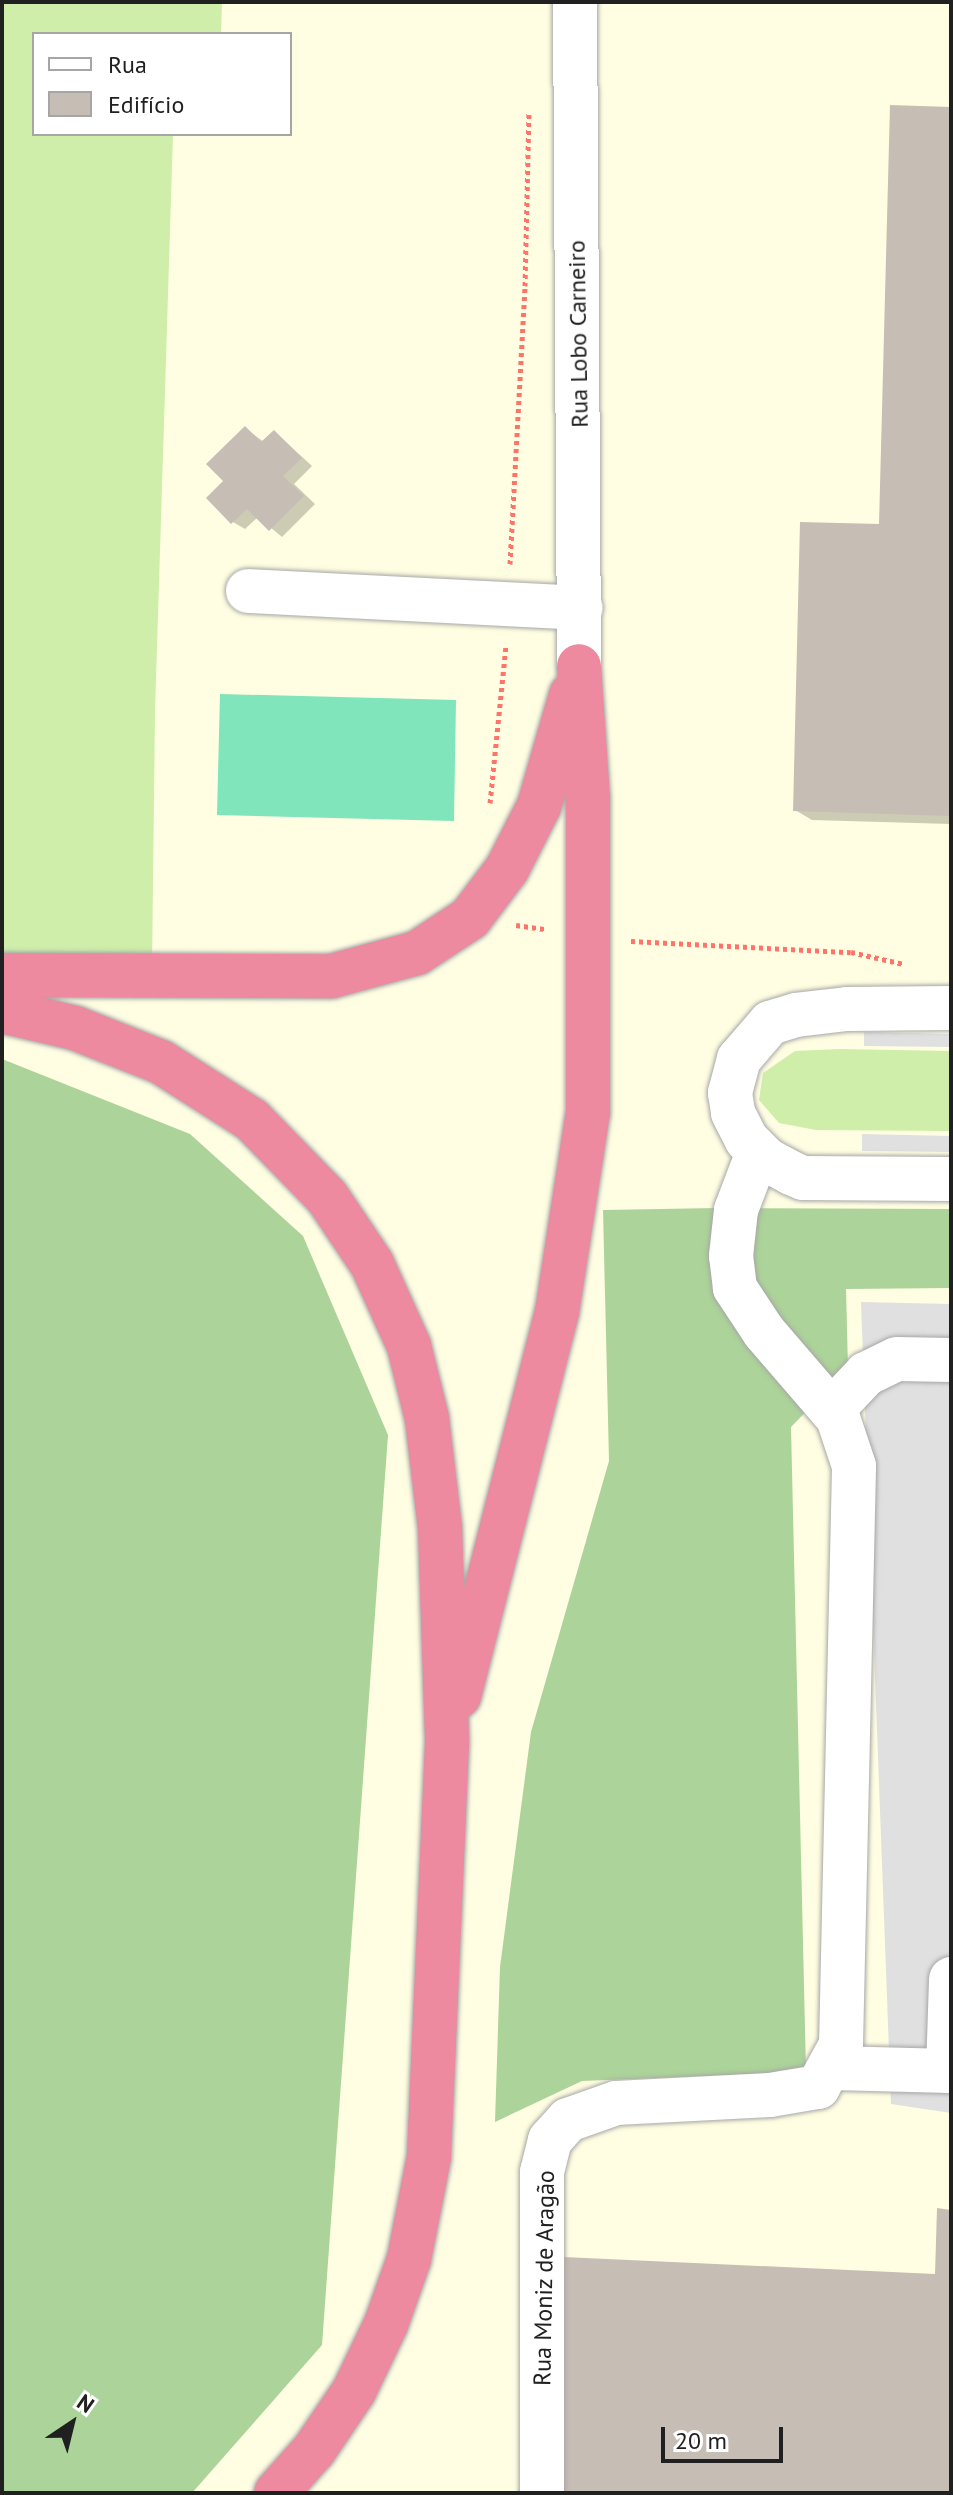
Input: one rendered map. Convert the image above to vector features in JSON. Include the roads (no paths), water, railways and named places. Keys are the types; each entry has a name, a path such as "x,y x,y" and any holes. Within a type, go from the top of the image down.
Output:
{"highway":[{"path":"2,975 332,976 417,953 470,918 507,869 539,806 579,666"},
{"path":"447,1743 557,1312 588,1112 588,799 579,666"},
{"path":"2,1011 75,1028 161,1062 252,1120 327,1197 372,1264 409,1346 427,1419 440,1528 447,1743 429,2157 409,2259 386,2324 354,2391 314,2450 276,2493"}],"street":[{"name":"Rua Lobo Carneiro","path":"575,2 579,666"},
{"path":"248,591 581,608"},
{"path":"951,1008 847,1009 796,1015 770,1023 739,1059 730,1093 733,1113 758,1152 779,1168 803,1178 951,1179"},
{"path":"758,1152 736,1210 731,1256 735,1288 764,1332 832,1410 847,1436 854,1466 841,2045 832,2068 950,2071 951,1979"},
{"path":"832,1410 866,1374 897,1359 951,1360"},
{"name":"Rua Moniz de Aragão","path":"542,2493 542,2172 550,2140 568,2120 592,2109 663,2100 770,2095 818,2087 832,2068"}]}
